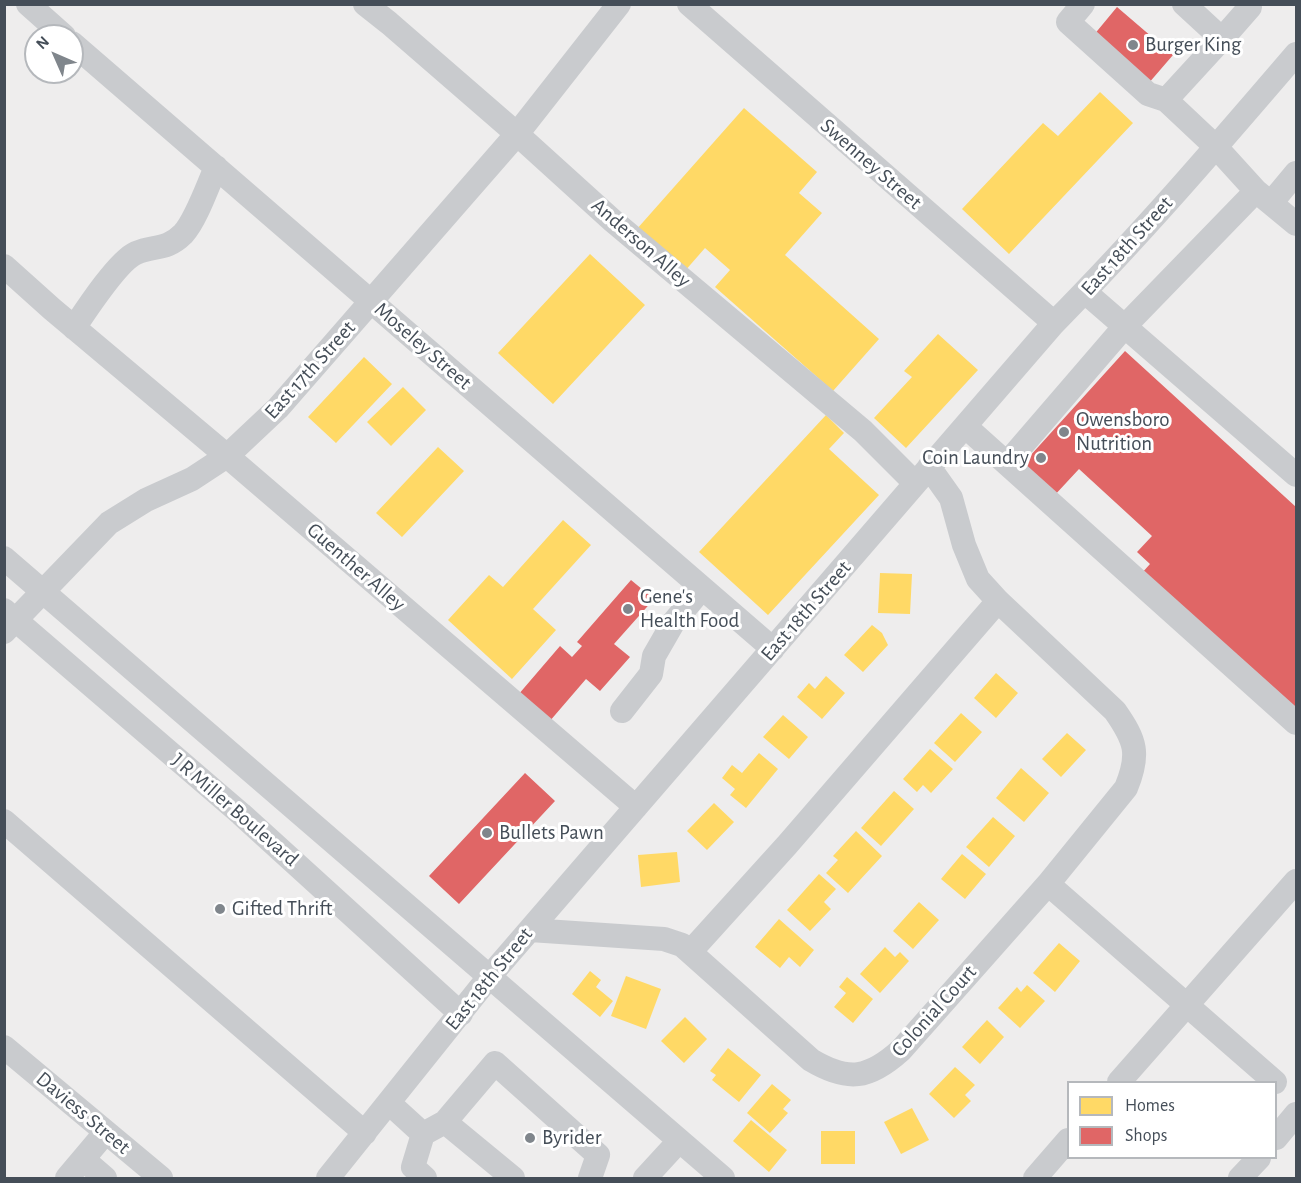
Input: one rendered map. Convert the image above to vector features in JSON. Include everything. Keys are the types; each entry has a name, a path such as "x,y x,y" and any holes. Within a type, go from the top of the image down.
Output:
{"street":[{"path":"28,4 50,24"},
{"name":"Anderson Alley","path":"365,4 517,134 614,221 863,431 922,475"},
{"name":"East 17th Street","path":"8,621 42,591 109,523 146,500 192,478 227,456 278,408 517,134 619,4"},
{"name":"Swenney Street","path":"689,4 1054,323"},
{"path":"1184,4 1222,39"},
{"path":"1166,100 1250,7 1248,4"},
{"path":"1070,10 1148,94 1166,100 1216,147 1263,197 1296,224"},
{"name":"Moseley Street","path":"84,53 773,649"},
{"name":"East 18th Street","path":"328,1179 489,977 922,475 966,428 1054,323 1085,292 1216,147 1296,54"},
{"path":"74,328 119,268 136,253 165,247 184,233 216,167"},
{"path":"1007,463 1125,326 1263,197 1296,173"},
{"name":"Guenther Alley","path":"4,266 636,807"},
{"path":"1085,292 1296,475"},
{"path":"966,428 1296,723"},
{"name":"Colonial Court","path":"530,930 664,939 682,945 811,1060 829,1071 849,1076 868,1073 885,1064 901,1050 1048,884 1126,789 1134,770 1135,751 1129,731 1115,711 998,601 978,579 964,545 951,498 922,475"},
{"path":"4,558 723,1179"},
{"path":"622,711 651,674 654,656 673,623 702,588"},
{"path":"691,951 787,845 998,601"},
{"name":"J R Miller Boulevard","path":"8,621 241,814 461,1014"},
{"path":"241,814 266,786"},
{"path":"4,821 365,1133"},
{"path":"1121,1081 1296,881"},
{"path":"1048,884 1273,1081"},
{"name":"Daviess Street","path":"4,1047 161,1179"},
{"path":"425,1179 413,1167 423,1134 445,1122 495,1063 598,1155 590,1179"},
{"path":"1277,1085 1296,1101"},
{"path":"389,1103 423,1134"},
{"path":"1277,1136 1296,1114"},
{"path":"445,1122 513,1179"},
{"path":"67,1179 105,1133"},
{"path":"645,1179 679,1141"},
{"path":"1035,1179 1067,1141"},
{"path":"1240,1179 1258,1159"},
{"path":"83,1160 105,1179"}],"building: Homes":[{"path":"1100,92 1133,123 1009,254 962,209 1043,123 1058,136"},
{"path":"744,108 817,172 799,193 822,213 785,255 879,339 833,391 715,287 730,270 705,248 684,272 636,230"},
{"path":"590,254 645,305 553,404 498,353"},
{"path":"938,334 978,370 906,448 874,418 912,377 904,371"},
{"path":"364,357 392,384 336,443 308,417"},
{"path":"403,387 426,410 391,446 367,422"},
{"path":"826,415 844,433 829,449 879,495 768,615 699,552"},
{"path":"438,447 464,471 402,537 376,513"},
{"path":"563,520 591,545 533,609 556,630 512,679 448,620 489,575 503,587"},
{"path":"880,573 912,574 910,614 878,613"},
{"path":"872,625 882,633 888,645 863,672 844,655"},
{"path":"996,673 1018,693 996,718 974,698"},
{"path":"826,676 845,693 822,719 797,697 809,683 815,689"},
{"path":"961,713 982,732 955,762 934,743"},
{"path":"783,715 808,737 789,759 763,737"},
{"path":"1067,733 1086,750 1061,777 1042,759"},
{"path":"930,749 953,769 931,793 923,785 917,792 903,779"},
{"path":"759,753 778,769 746,808 730,795 735,789 722,778 732,765 742,773"},
{"path":"1021,768 1049,793 1024,822 996,798"},
{"path":"894,791 914,809 881,846 861,828"},
{"path":"714,803 734,822 707,850 687,831"},
{"path":"993,817 1015,836 989,867 966,847"},
{"path":"856,831 882,856 848,893 826,873 838,860 833,856"},
{"path":"677,852 680,882 641,887 638,855"},
{"path":"962,854 986,874 965,899 941,879"},
{"path":"819,874 836,889 824,902 831,909 810,931 787,910"},
{"path":"919,902 939,920 913,949 893,931"},
{"path":"779,919 814,950 800,967 789,957 780,968 755,947"},
{"path":"1059,943 1080,961 1055,992 1033,973"},
{"path":"885,947 895,957 900,952 909,961 880,993 860,974"},
{"path":"590,971 601,980 596,987 613,1001 600,1017 572,994"},
{"path":"626,976 661,989 646,1029 611,1016"},
{"path":"847,977 873,999 853,1023 834,1007 846,993 839,987"},
{"path":"1027,985 1045,1001 1020,1028 998,1008 1017,987 1021,992"},
{"path":"685,1017 707,1039 684,1063 661,1041"},
{"path":"987,1020 1004,1037 980,1064 962,1047"},
{"path":"728,1048 761,1075 739,1102 712,1080 716,1075 710,1071"},
{"path":"955,1067 975,1085 965,1095 971,1101 954,1118 929,1094"},
{"path":"772,1084 791,1100 783,1109 788,1113 770,1133 747,1113"},
{"path":"912,1108 929,1140 901,1154 884,1122"},
{"path":"751,1120 787,1150 769,1172 733,1141"},
{"path":"821,1131 855,1131 855,1164 821,1164"}],"building: Shops":[{"name":"Burger King","path":"1117,7 1173,55 1148,84 1093,36"},
{"path":"1125,351 1296,507 1296,716 1141,574 1150,564 1137,552 1152,536 1079,469 1053,497 1020,467"},
{"path":"631,580 654,599 614,644 630,657 600,691 586,679 549,722 518,695 560,646 572,657 582,646 577,642"},
{"path":"525,773 555,801 459,904 429,876"}],"place":[{"name":"Burger King","path":"1133,45"},
{"name":"Owensboro Nutrition","path":"1064,432"},
{"name":"Coin Laundry","path":"1041,458"},
{"name":"Gene's Health Food","path":"628,609"},
{"name":"Bullets Pawn","path":"487,833"},
{"name":"Gifted Thrift","path":"220,909"},
{"name":"Byrider","path":"530,1138"}]}
